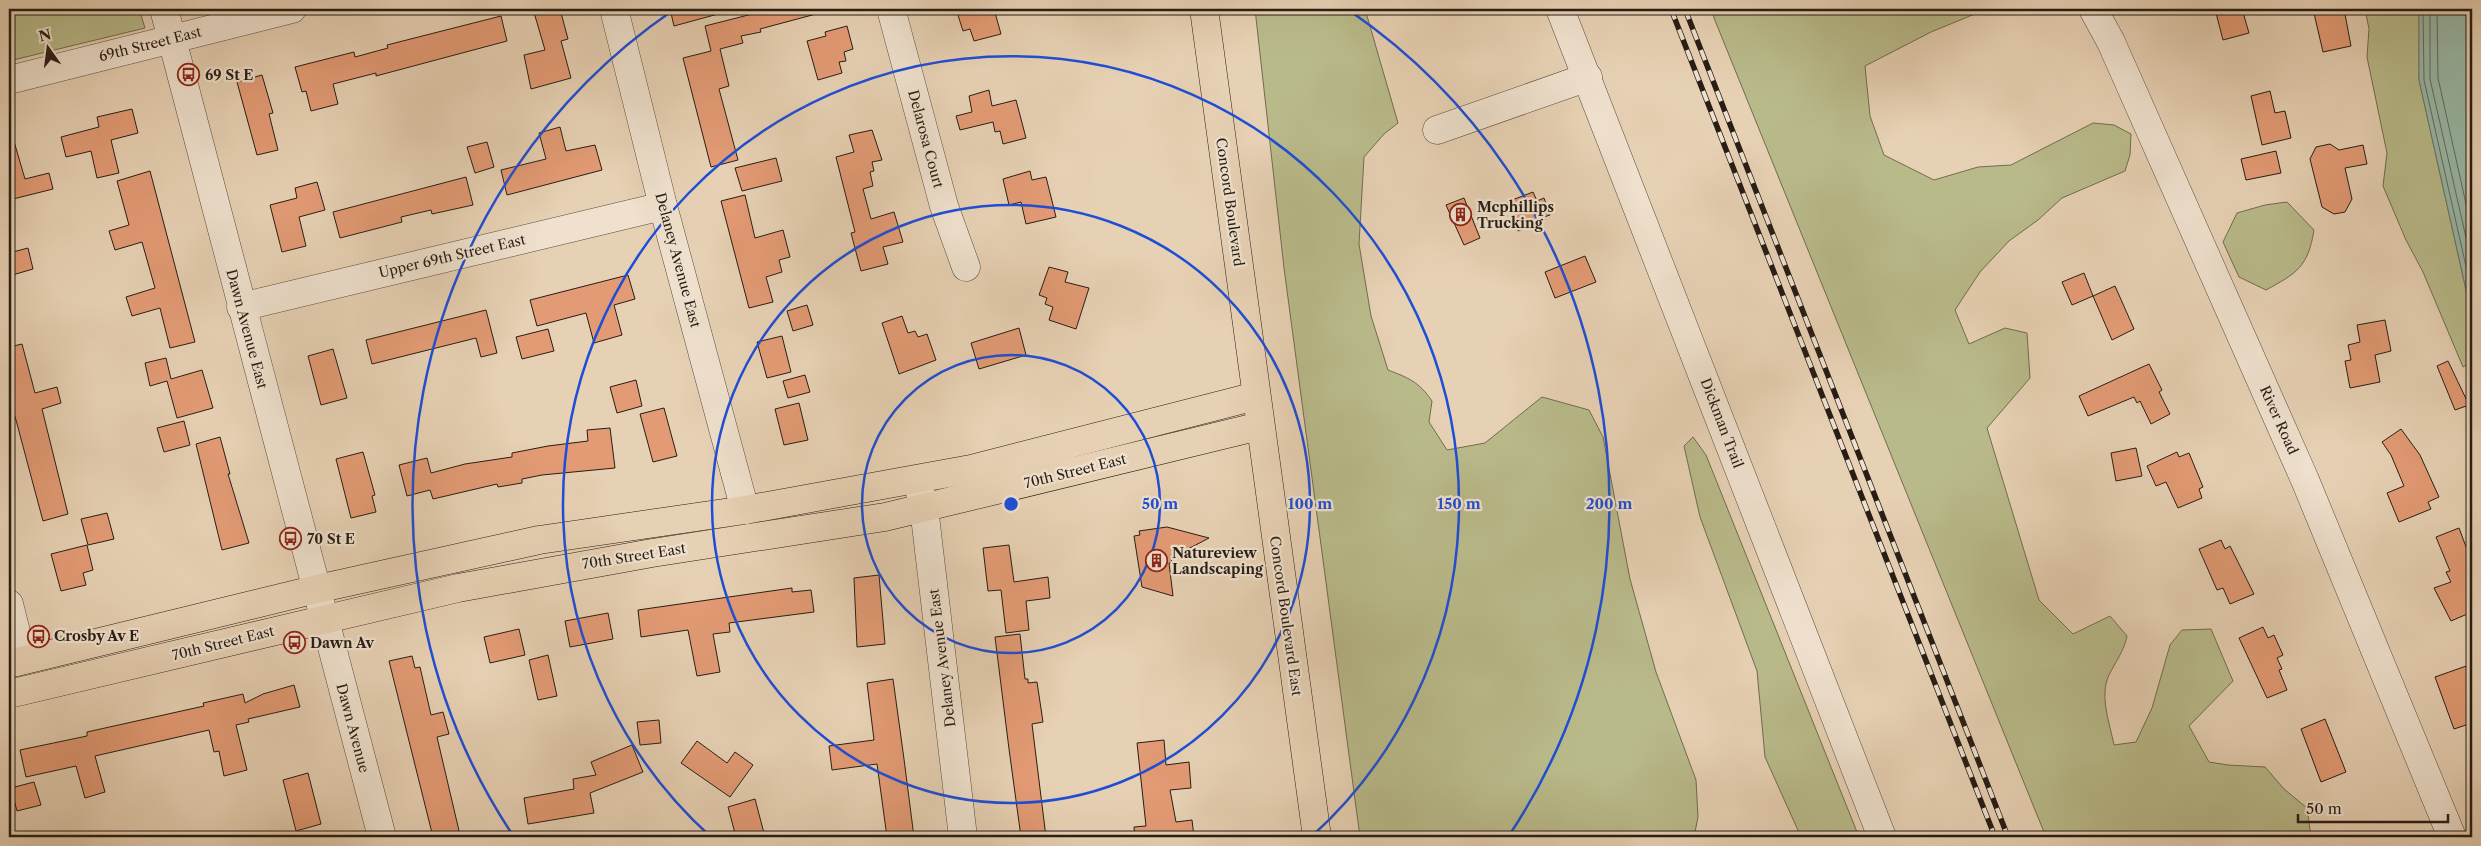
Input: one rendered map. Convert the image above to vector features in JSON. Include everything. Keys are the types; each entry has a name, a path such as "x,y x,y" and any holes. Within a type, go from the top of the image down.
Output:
{"main road":[{"name":"Concord Boulevard","path":"1204,9 1256,396"},
{"name":"Concord Boulevard East","path":"1256,396 1317,837"},
{"name":"70th Street East","path":"16,662 317,588 539,540 745,510 971,469 1256,396"},
{"name":"70th Street East","path":"9,694 324,618 458,588 566,567 885,517 1260,426"}],"street":[{"name":"Dawn Avenue East","path":"164,9 324,618"},
{"name":"69th Street East","path":"9,80 292,9"},
{"name":"Delaney Avenue East","path":"614,9 663,206 745,510"},
{"name":"Delarosa Court","path":"891,9 944,206 966,267"},
{"name":"Dickman Trail","path":"1560,9 1882,837"},
{"name":"River Road","path":"2093,9 2111,42 2305,480 2452,837"},
{"path":"1436,130 1588,77"},
{"name":"Upper 69th Street East","path":"241,307 663,206"},
{"name":"Delaney Avenue East","path":"917,480 924,508 963,837"},
{"path":"9,604 16,662"},
{"name":"Dawn Avenue","path":"324,618 382,837"}],"green space":[{"path":"9,9 139,9 145,28 9,61"},
{"path":"1255,9 1365,9 1398,123 1384,134 1364,157 1359,244 1371,316 1388,370 1413,381 1423,389 1432,401 1429,422 1447,450 1485,443 1542,397 1589,410 1603,437 1630,579 1656,672 1696,780 1698,817 1694,837 1360,837 1284,268"},
{"path":"1713,9 1987,9 1931,32 1865,66 1870,116 1884,155 1934,180 1978,167 2011,165 2093,123 2114,125 2131,134 2130,155 2125,171 2062,198 2038,220 2009,241 1980,272 1955,310 1969,344 2005,328 2027,333 2030,378 1987,428 2039,600 2073,634 2110,616 2127,636 2122,651 2106,683 2106,710 2114,745 2136,742 2152,708 2170,645 2182,630 2211,629 2233,681 2189,726 2209,762 2265,767 2284,789 2307,808 2311,837 2046,837 1714,18"},
{"path":"2365,9 2419,9 2419,80 2472,317 2472,362 2463,367 2423,272 2406,240 2383,186 2387,153 2367,57 2369,29"},
{"path":"2287,202 2314,230 2311,243 2308,253 2299,268 2286,279 2266,290 2239,277 2223,242 2237,213 2265,205"},
{"path":"1693,437 1706,455 1859,837 1801,837 1765,757 1757,671 1700,517 1684,446"}],"water":[{"path":"2419,9 2472,9 2472,316 2419,80"}],"building":[{"path":"533,9 560,9 568,39 561,41 571,78 531,89 524,55 545,50"},
{"path":"670,9 717,9 718,14 674,26"},
{"path":"772,9 815,9 816,14 760,29 761,32 741,36 743,43 720,49 729,86 719,89 738,160 711,167 683,58 711,51 705,26"},
{"path":"956,9 994,9 1001,34 974,41 970,29 963,31"},
{"path":"2215,9 2242,9 2249,33 2223,40"},
{"path":"2313,9 2344,9 2351,46 2323,52"},
{"path":"501,16 507,41 376,76 376,73 333,84 338,104 311,111 306,91 302,92 295,67 354,52 355,57 388,48 387,45"},
{"path":"847,26 853,49 844,52 846,61 839,62 842,73 818,80 807,41 826,36 825,32"},
{"path":"262,75 273,113 269,114 278,150 257,155 237,82"},
{"path":"989,90 992,106 1016,100 1026,138 1003,144 1000,131 995,132 993,122 960,130 956,116 972,112 969,96"},
{"path":"2270,91 2275,113 2285,111 2291,138 2262,145 2251,96"},
{"path":"132,109 138,133 111,140 119,173 97,178 91,151 66,157 61,137 99,127 97,117"},
{"path":"560,127 566,151 595,145 602,170 507,195 501,170 546,159 539,133"},
{"path":"872,130 882,160 872,162 874,171 870,172 873,186 863,189 871,219 894,212 903,242 883,247 888,264 861,271 851,233 855,232 836,157 854,152 849,135"},
{"path":"13,138 25,179 49,173 53,189 9,200 9,139"},
{"path":"487,142 494,167 475,173 467,147"},
{"path":"2330,144 2339,150 2363,145 2367,164 2345,168 2352,199 2345,212 2334,214 2322,207 2310,159 2316,147"},
{"path":"2276,151 2281,173 2246,180 2241,159"},
{"path":"776,158 782,181 742,191 735,168"},
{"path":"150,171 195,342 170,348 160,308 132,316 126,297 155,288 142,242 115,250 109,231 129,225 117,181"},
{"path":"1030,171 1032,180 1046,177 1056,217 1026,224 1021,202 1009,205 1003,179"},
{"path":"466,177 473,205 432,214 431,210 401,217 402,222 340,238 333,212"},
{"path":"317,182 325,210 299,217 306,246 282,252 270,205 297,198 295,188"},
{"path":"1533,192 1537,201 1544,198 1550,215 1544,217 1545,220 1518,231 1507,202"},
{"path":"745,195 755,238 783,230 790,257 779,260 782,272 766,277 773,302 749,308 721,201"},
{"name":"Mcphillips Trucking","path":"1464,198 1480,238 1464,245 1446,205"},
{"path":"28,248 33,269 9,276 9,253"},
{"path":"1585,256 1596,282 1555,298 1545,272"},
{"path":"1049,267 1068,272 1065,282 1089,288 1076,329 1049,320 1053,307 1045,304 1047,298 1039,295"},
{"path":"2084,273 2093,296 2072,305 2062,282"},
{"path":"628,275 635,299 614,305 622,335 594,343 586,313 537,326 530,300"},
{"path":"2115,286 2134,329 2112,340 2093,296"},
{"path":"807,305 813,325 793,331 787,311"},
{"path":"486,310 497,353 481,357 476,338 372,364 366,340"},
{"path":"902,316 908,333 915,331 918,337 927,334 936,360 899,374 882,323"},
{"path":"2385,320 2391,351 2375,355 2380,382 2350,388 2345,361 2351,360 2348,345 2360,342 2357,325"},
{"path":"1019,328 1026,355 979,369 971,343"},
{"path":"548,329 554,351 522,359 516,337"},
{"path":"782,336 791,372 767,378 757,342"},
{"path":"22,344 35,393 57,387 61,403 42,409 68,514 43,521 9,394 9,347"},
{"path":"333,349 347,398 321,405 308,356"},
{"path":"166,358 171,379 202,370 213,408 177,418 167,381 150,386 145,363"},
{"path":"2448,361 2469,405 2455,410 2437,366"},
{"path":"2149,364 2162,390 2159,392 2170,414 2151,424 2140,401 2137,403 2134,397 2088,416 2079,396"},
{"path":"805,375 810,392 788,398 783,381"},
{"path":"636,380 642,406 617,413 610,387"},
{"path":"799,403 808,440 784,445 775,409"},
{"path":"664,408 677,456 653,462 640,414"},
{"path":"184,421 190,445 164,452 157,428"},
{"path":"610,428 615,468 542,475 522,479 522,483 498,487 497,484 433,499 430,490 407,496 399,465 427,458 431,473 465,464 512,457 512,453 588,441 587,430"},
{"path":"2401,429 2420,455 2439,497 2428,502 2431,509 2399,522 2387,493 2404,486 2391,455 2382,442"},
{"path":"220,437 230,474 228,474 249,543 222,550 196,444"},
{"path":"2136,448 2142,476 2116,481 2111,453"},
{"path":"363,452 375,495 372,496 376,512 351,518 336,459"},
{"path":"2177,452 2179,457 2189,453 2203,487 2199,489 2202,498 2178,508 2166,482 2156,486 2147,466"},
{"path":"107,513 114,539 88,545 81,519"},
{"name":"Natureview Landscaping","path":"1167,527 1209,538 1171,558 1172,563 1169,563 1173,596 1142,587 1134,536 1140,535 1139,531"},
{"path":"2459,528 2472,563 2472,612 2451,621 2434,588 2451,582 2446,572 2450,571 2436,537"},
{"path":"2221,540 2225,549 2230,546 2254,594 2230,604 2223,588 2217,590 2199,549"},
{"path":"87,545 93,570 83,573 86,585 61,591 51,554"},
{"path":"1009,545 1014,582 1048,577 1050,598 1026,601 1029,630 1006,633 1001,590 988,591 983,548"},
{"path":"879,575 885,644 857,647 854,578"},
{"path":"792,588 792,592 811,590 814,612 729,623 730,632 713,634 720,672 697,676 688,630 641,637 638,610"},
{"path":"608,613 613,639 570,647 565,621"},
{"path":"2263,627 2268,638 2274,635 2283,655 2277,658 2282,669 2279,670 2287,690 2267,698 2239,638"},
{"path":"519,629 525,655 490,663 484,637"},
{"path":"1020,634 1025,679 1028,679 1028,683 1037,682 1043,722 1032,724 1046,837 1021,837 1009,749 995,637"},
{"path":"548,655 557,696 538,700 529,660"},
{"path":"412,656 415,668 420,667 431,715 443,712 449,734 437,737 460,835 433,837 389,661"},
{"path":"2472,664 2472,723 2454,729 2435,677"},
{"path":"893,679 914,837 887,837 877,764 832,770 829,746 874,740 867,683"},
{"path":"294,685 300,707 248,719 249,722 236,725 247,770 224,776 219,751 214,752 209,730 95,756 105,792 85,798 76,766 26,777 20,750 87,736 87,732 204,706 203,703 243,694 245,703 263,694"},
{"path":"2325,719 2346,772 2321,782 2301,729"},
{"path":"659,720 661,743 640,745 637,722"},
{"path":"1164,740 1166,765 1189,762 1191,788 1170,790 1176,822 1192,820 1194,837 1135,837 1134,827 1146,826 1137,743"},
{"path":"697,741 727,763 735,752 753,765 730,797 681,763"},
{"path":"632,745 643,772 590,793 594,813 528,824 524,798 574,789 573,779 596,775 591,762"},
{"path":"308,773 321,824 296,831 283,780"},
{"path":"34,782 41,805 17,811 11,788"},
{"path":"755,799 765,837 736,837 728,807"}],"railway":[{"path":"1671,9 1995,837"},
{"path":"1685,9 2008,837"}],"place":[{"name":"69 St E","path":"189,75"},
{"name":"Mcphillips Trucking","path":"1461,215"},
{"name":"70 St E","path":"291,539"},
{"name":"Natureview Landscaping","path":"1156,561"},
{"name":"Crosby Av E","path":"38,636"},
{"name":"Dawn Av","path":"294,643"}]}
